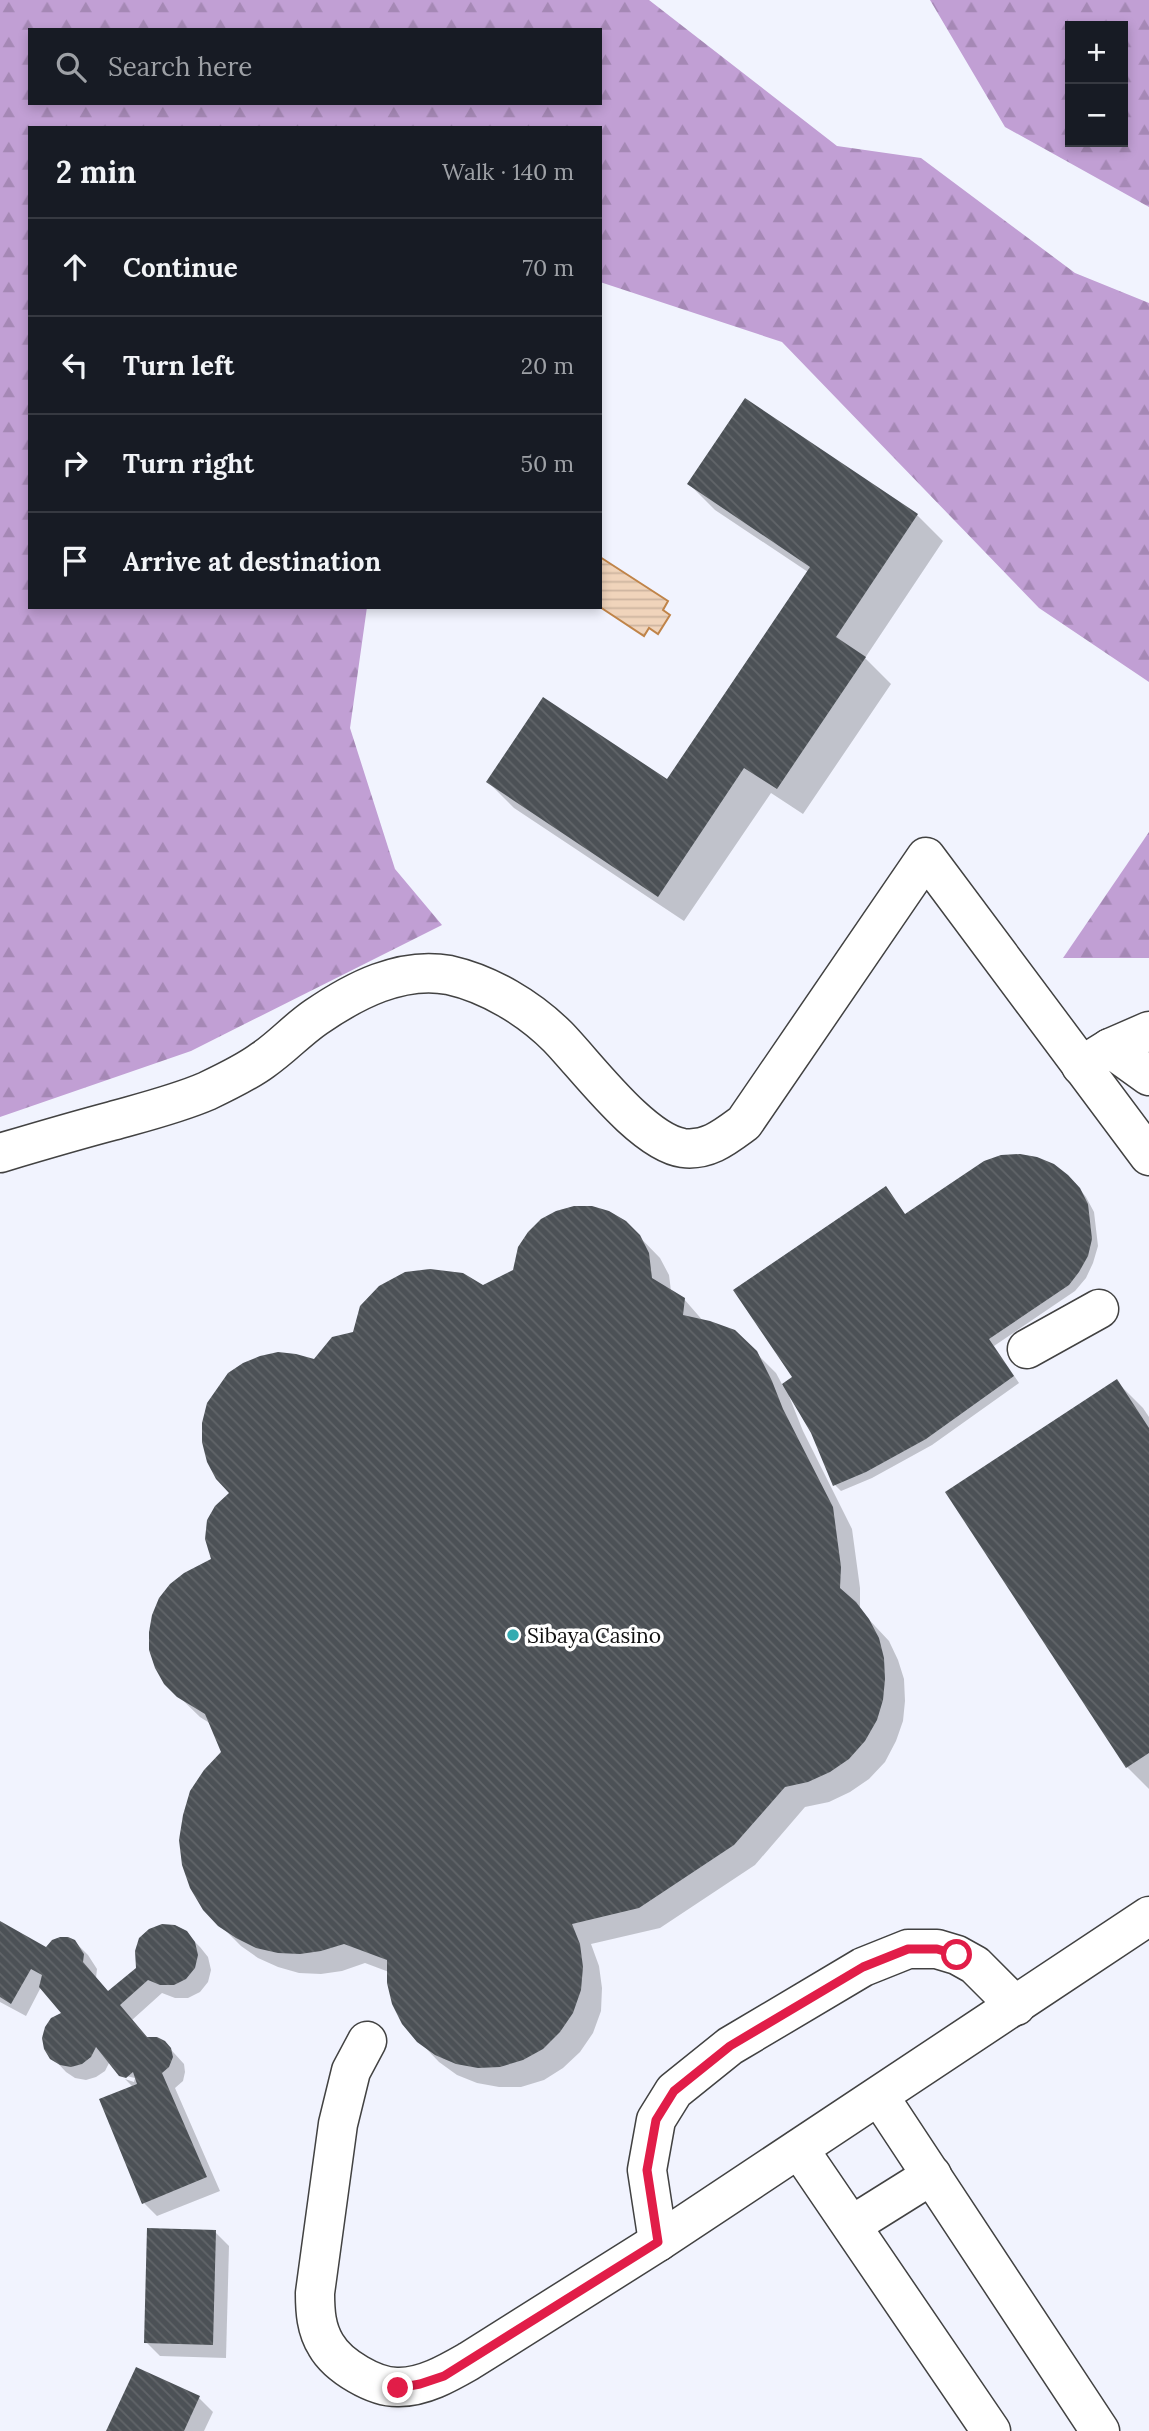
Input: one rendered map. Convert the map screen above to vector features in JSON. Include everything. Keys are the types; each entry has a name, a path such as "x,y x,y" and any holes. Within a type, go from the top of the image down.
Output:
{"street":[{"path":"0,1153 172,1104 207,1091 262,1061 316,1017 366,987 422,973 449,975 479,985 531,1013 563,1042 643,1126 659,1139 680,1148 698,1149 720,1141 744,1123 926,857 1095,1057 1149,1156"},
{"path":"1095,1057 1149,1031"},
{"path":"1095,1057 1148,1072"},
{"path":"1027,1349 1099,1309"},
{"path":"367,2041 351,2071 340,2115 315,2292 316,2319 326,2346 347,2367 374,2383 398,2388 444,2376 658,2242 1149,1916"},
{"path":"658,2242 647,2170 656,2120 674,2091 730,2046 863,1967 908,1949 937,1949 957,1955 975,1965 1016,2006"},
{"path":"879,2096 1100,2431"},
{"path":"799,2149 990,2431"},
{"path":"852,2225 932,2175"}],"green space":[{"path":"0,0 649,0 837,146 921,158 1075,273 1149,303 1149,682 1039,608 782,342 602,283 602,126 28,126 28,609 367,609 350,728 395,869 442,925 191,1051 0,1117"},
{"path":"930,0 1149,0 1149,207 1005,127"},
{"path":"1149,832 1149,958 1063,958"}],"shaded area":[{"path":"602,558 668,601 663,610 670,615 658,634 649,628 644,636 602,608"}],"building":[{"path":"745,398 918,514 836,637 866,657 777,789 744,768 658,897 486,782 543,697 667,779 810,567 687,484"},
{"path":"1020,1154 1054,1164 1080,1188 1088,1204 1092,1239 1088,1256 1079,1272 1069,1285 989,1339 1014,1376 926,1439 866,1472 833,1486 811,1433 782,1384 792,1377 733,1290 886,1186 905,1214 984,1161 1001,1155"},
{"name":"Sibaya Casino","path":"574,1206 592,1206 609,1211 626,1221 640,1235 649,1253 652,1278 685,1298 683,1315 735,1330 757,1351 833,1507 841,1567 840,1588 856,1602 879,1638 884,1658 883,1700 877,1720 865,1741 849,1759 808,1782 785,1787 734,1845 639,1908 572,1924 580,1944 583,1967 581,1990 573,2013 560,2032 543,2049 523,2060 500,2067 478,2068 456,2064 435,2055 417,2042 402,2024 392,2004 387,1983 387,1960 344,1944 300,1954 256,1948 218,1926 203,1910 190,1888 182,1865 179,1840 190,1791 204,1770 221,1752 205,1714 177,1697 164,1684 149,1650 149,1632 159,1598 170,1584 184,1573 211,1559 205,1539 207,1520 215,1506 229,1493 216,1479 207,1462 202,1442 202,1423 207,1403 228,1373 243,1363 278,1352 314,1359 332,1337 353,1332 360,1306 379,1286 405,1272 430,1269 463,1273 483,1285 513,1270 518,1247 541,1219"},
{"path":"1117,1379 1149,1428 1149,1753 1126,1768 945,1492"},
{"path":"0,1921 46,1947 52,1940 60,1937 75,1940 84,1954 83,1962 108,1991 136,1968 135,1951 139,1938 149,1929 162,1924 175,1925 187,1931 195,1942 198,1955 195,1968 186,1979 174,1985 160,1985 148,1980 120,2005 147,2037 157,2037 171,2048 173,2057 169,2067 162,2073 207,2177 142,2204 99,2099 137,2084 133,2072 126,2078 119,2076 96,2047 91,2057 82,2064 71,2067 50,2059 42,2038 51,2018 61,2013 39,1987 42,1975 31,1969 11,2004 0,1997"},
{"path":"147,2228 216,2230 213,2345 144,2343"},
{"path":"136,2367 200,2396 184,2431 106,2431"}],"place":[{"name":"Sibaya Casino","path":"513,1635"}],"route":[{"path":"398,2388 444,2376 658,2242 647,2170 656,2120 674,2091 730,2046 863,1967 908,1949 937,1949 957,1955"}]}
